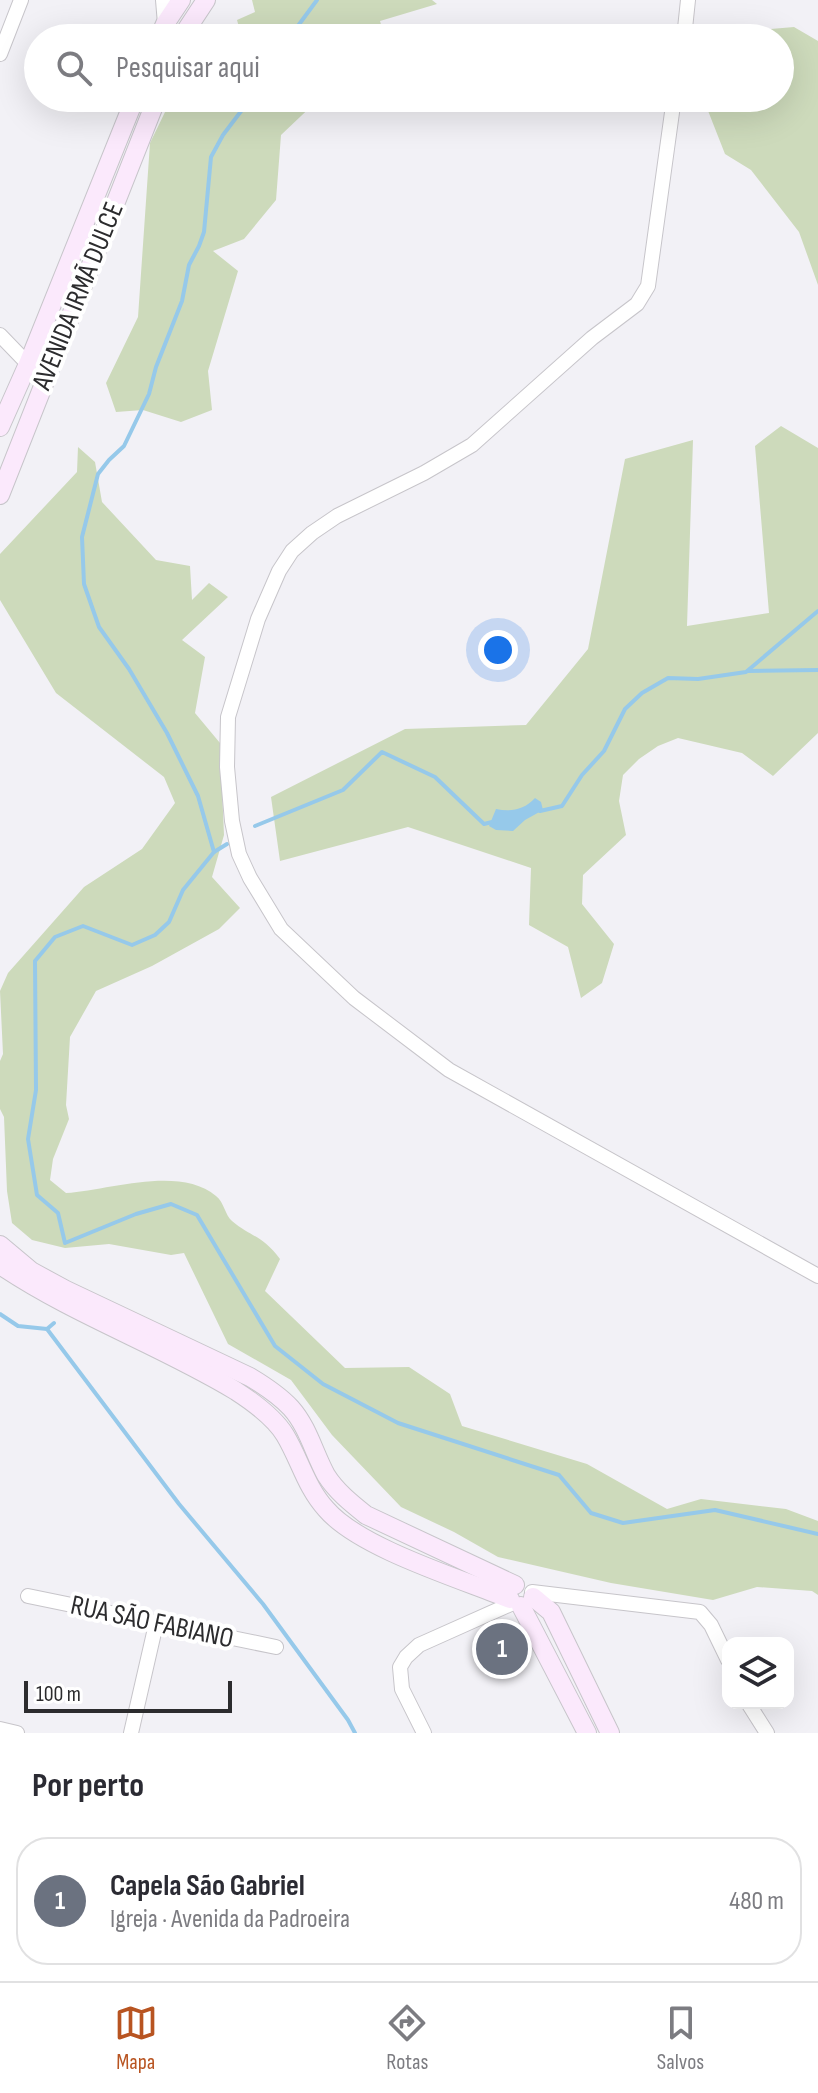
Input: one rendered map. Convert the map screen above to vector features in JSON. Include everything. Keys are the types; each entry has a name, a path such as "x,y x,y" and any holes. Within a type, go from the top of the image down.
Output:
{"street":[{"path":"0,54 21,0"},
{"path":"162,24 163,0"},
{"path":"166,24 181,0"},
{"path":"190,24 206,0"},
{"path":"685,24 688,0"},
{"name":"AVENIDA IRMÃ DULCE","path":"0,427 129,112"},
{"name":"AVENIDA IRMÃ DULCE","path":"0,495 151,112"},
{"path":"672,112 648,286 644,296 472,445 424,473 337,516 292,551 279,571 258,619 228,717 228,793 239,854 264,903 281,929 354,998 449,1070 818,1276"},
{"path":"0,335 28,364 47,375"},
{"path":"0,1245 31,1271 235,1380 275,1422 290,1445 314,1496 346,1527 386,1549 521,1597 551,1612 610,1733"},
{"path":"0,1265 52,1297 235,1380"},
{"name":"RUA SÃO FABIANO","path":"28,1596 276,1647"},
{"path":"521,1597 587,1733"},
{"path":"424,1733 402,1689 400,1667 406,1657 419,1645 521,1597 691,1609 700,1612 711,1625 722,1648"},
{"path":"131,1733 156,1624"},
{"path":"752,1709 767,1733"},
{"path":"0,1729 17,1733"}],"green space":[{"path":"252,0 432,0 437,4 380,21 381,24 238,24 237,20 255,12"},
{"path":"794,27 818,41 818,285 799,232 751,170 725,154 708,112 794,112"},
{"path":"165,112 305,112 281,135 276,200 244,239 213,251 238,271 208,371 212,410 181,422 143,410 116,412 106,383 138,317 150,143"},
{"path":"781,426 818,448 818,733 773,776 742,753 678,738 658,746 623,775 619,801 626,835 583,875 582,904 614,944 602,983 581,998 568,947 529,925 531,868 408,827 280,861 271,797 405,729 526,725 588,649 625,459 693,440 687,626 769,613 755,446"},
{"path":"78,447 95,462 102,502 156,560 190,566 192,600 209,583 228,597 182,640 205,657 195,713 220,743 224,835 212,877 240,908 219,929 152,966 96,991 70,1037 66,1105 69,1119 53,1159 50,1180 66,1193 164,1181 201,1187 219,1199 232,1221 274,1251 280,1259 265,1291 345,1368 409,1367 450,1394 462,1426 587,1464 667,1509 701,1499 786,1509 818,1521 818,1595 812,1591 757,1587 713,1600 611,1583 498,1557 401,1507 332,1435 291,1380 228,1344 184,1253 171,1255 109,1244 65,1248 32,1240 12,1223 7,1191 4,1117 0,1109 0,1061 3,1054 0,991 8,973 84,887 142,849 175,803 164,777 56,693 0,600 0,554 77,472"}],"water":[{"path":"535,798 541,802 543,810 513,831 496,830 489,826 496,809 517,809"}],"waterway":[{"path":"299,24 317,0"},
{"path":"214,852 198,796 167,733 129,669 99,627 84,584 82,537 98,474 124,446 149,394 156,367 182,301 189,265 204,232 211,157 240,112"},
{"path":"540,811 562,806 582,775 604,751 625,709 642,693 668,678 698,679 746,672 818,611"},
{"path":"748,671 818,670"},
{"path":"255,826 343,790 382,752 435,777 484,824 496,821"},
{"path":"227,844 214,852 183,890 169,922 155,935 132,945 83,926 55,937 35,961 36,1090 28,1139 37,1195 58,1213 65,1243 136,1214 171,1204 197,1215 275,1346 323,1384 398,1423 559,1475 591,1513 623,1523 715,1510 818,1534"},
{"path":"0,1314 18,1326 47,1329 54,1323"},
{"path":"47,1329 179,1504 263,1604 355,1733"}],"place":[{"name":"Capela São Gabriel","path":"502,1649"}]}
